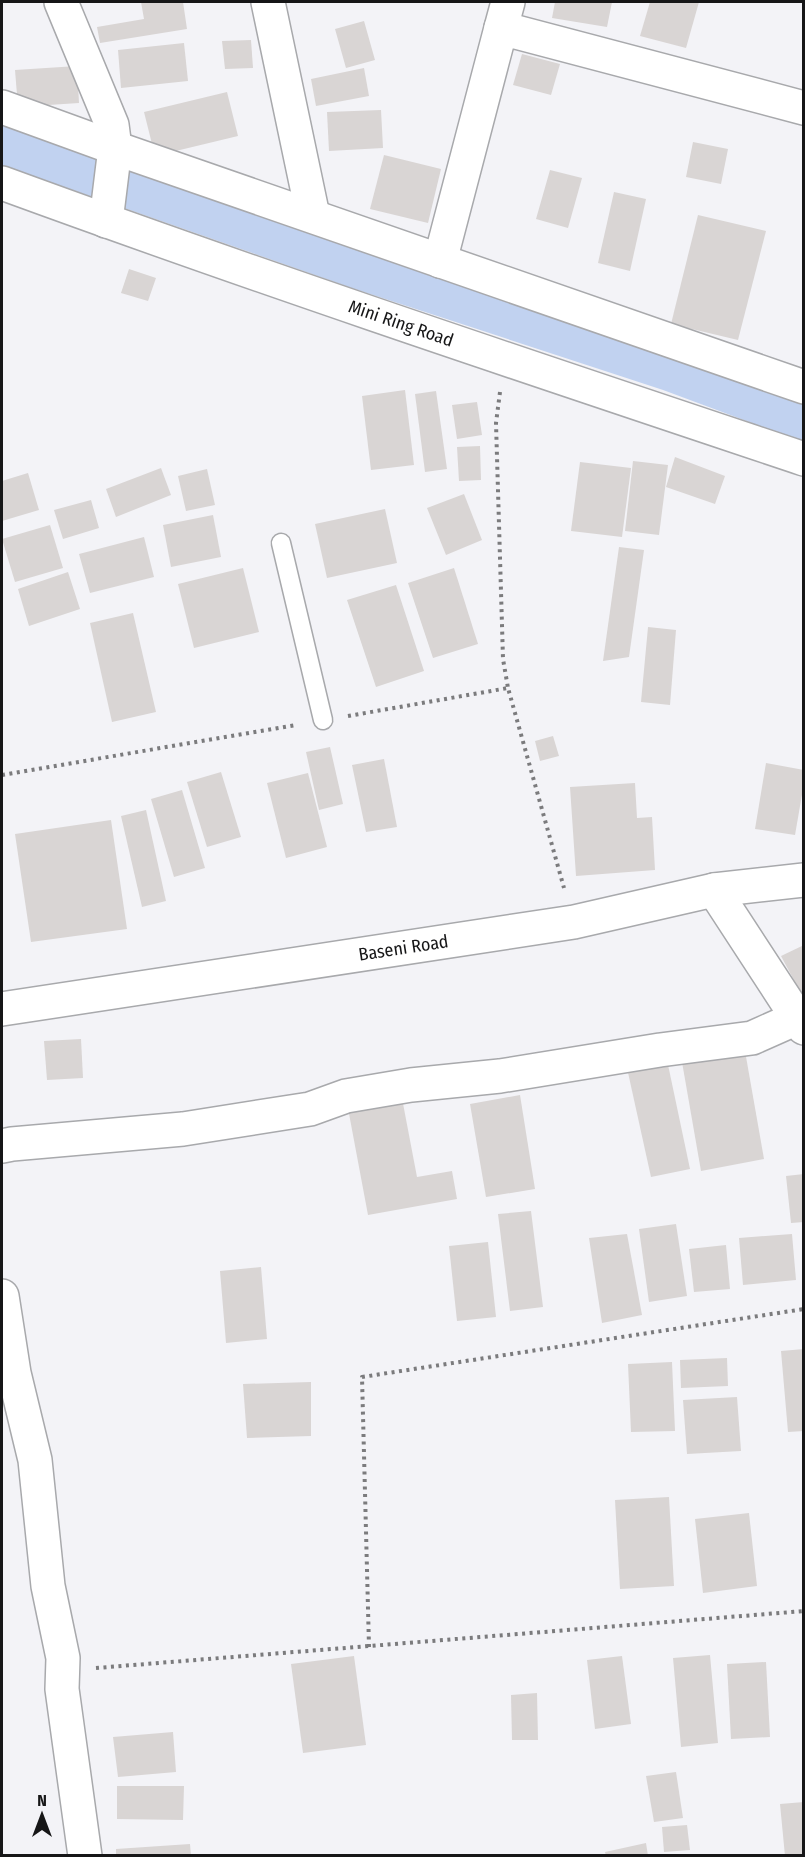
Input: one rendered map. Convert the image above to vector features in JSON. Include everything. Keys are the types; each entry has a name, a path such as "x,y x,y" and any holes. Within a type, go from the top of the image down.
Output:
{"street":[{"path":"61,2 112,125 114,155 107,213"},
{"path":"268,2 313,216"},
{"path":"440,261 504,15 804,108"},
{"path":"2,107 114,155 313,216 804,387"},
{"name":"Mini Ring Road","path":"2,183 107,213 504,359 804,459"},
{"name":"Baseni Road","path":"2,1009 574,922 714,890 804,880"},
{"path":"2,1146 183,1129 310,1109 346,1096 411,1085 500,1076 660,1050 752,1038 800,1023 714,890"},
{"path":"2,1296 14,1373 35,1460 48,1586 63,1659 62,1689 86,1856"}],"lane":[{"path":"281,543 323,720"}],"path":[{"path":"504,359 496,423 503,659 508,688 574,922"},
{"path":"2,775 508,688"},
{"path":"369,1647 362,1377 804,1309"},
{"path":"63,1659 94,1668 804,1611"}],"building":[{"path":"141,2 183,2 187,29 100,43 97,27 144,19"},
{"path":"555,2 612,2 607,27 552,18"},
{"path":"650,2 699,2 686,48 640,36"},
{"path":"364,21 375,60 346,68 335,29"},
{"path":"251,40 253,68 225,69 222,41"},
{"path":"184,43 188,81 121,88 118,50"},
{"path":"522,54 560,64 551,95 513,85"},
{"path":"77,66 79,103 18,107 15,70"},
{"path":"364,68 369,96 316,106 311,79"},
{"path":"227,92 238,136 155,156 144,112"},
{"path":"381,110 383,148 329,151 327,112"},
{"path":"693,142 728,149 721,184 686,177"},
{"path":"384,155 441,169 428,223 370,209"},
{"path":"550,170 582,178 568,228 536,219"},
{"path":"614,192 646,199 630,271 598,263"},
{"path":"698,215 766,231 738,340 671,324"},
{"path":"129,269 156,278 148,301 121,293"},
{"path":"405,390 414,465 371,470 362,396"},
{"path":"436,391 447,469 425,472 415,394"},
{"path":"477,402 482,435 457,439 452,405"},
{"path":"480,446 481,480 459,481 457,447"},
{"path":"675,457 725,476 715,504 666,487"},
{"path":"633,461 668,465 659,535 625,531"},
{"path":"580,462 631,468 622,537 571,531"},
{"path":"161,468 171,495 116,517 106,489"},
{"path":"207,469 215,505 186,511 178,476"},
{"path":"28,473 39,510 2,521 2,481"},
{"path":"464,494 482,540 446,555 427,508"},
{"path":"91,500 99,528 63,539 54,510"},
{"path":"385,509 397,563 327,578 315,524"},
{"path":"213,515 221,557 171,567 163,525"},
{"path":"50,525 63,568 15,582 2,539"},
{"path":"144,537 154,577 90,593 79,554"},
{"path":"619,547 644,550 629,657 603,661"},
{"path":"243,568 259,632 194,648 178,584"},
{"path":"454,568 478,644 433,658 408,583"},
{"path":"68,572 80,609 29,626 18,589"},
{"path":"396,585 424,671 376,687 347,600"},
{"path":"133,613 156,712 112,722 90,623"},
{"path":"648,627 676,630 670,705 641,702"},
{"path":"553,736 559,756 540,761 535,741"},
{"path":"330,747 343,804 319,810 306,752"},
{"path":"384,759 397,827 366,832 352,765"},
{"path":"766,763 804,770 795,835 755,829"},
{"path":"221,772 241,837 207,847 187,782"},
{"path":"308,773 327,847 286,858 267,783"},
{"path":"635,783 637,818 652,817 655,870 576,876 570,787"},
{"path":"182,790 205,868 174,877 151,799"},
{"path":"146,810 166,901 142,907 121,816"},
{"path":"111,820 127,929 31,942 15,834"},
{"path":"804,945 804,999 781,956"},
{"path":"81,1039 83,1078 47,1080 44,1041"},
{"path":"745,1051 764,1159 701,1171 682,1062"},
{"path":"667,1060 690,1169 651,1177 627,1068"},
{"path":"401,1093 417,1177 452,1171 457,1199 368,1215 347,1103"},
{"path":"520,1095 535,1189 486,1197 470,1104"},
{"path":"804,1174 804,1222 791,1223 786,1176"},
{"path":"531,1211 543,1307 510,1311 498,1214"},
{"path":"676,1224 687,1296 649,1302 639,1229"},
{"path":"627,1234 642,1315 602,1323 589,1238"},
{"path":"792,1234 796,1280 743,1285 739,1238"},
{"path":"488,1242 496,1317 457,1321 449,1246"},
{"path":"726,1245 730,1289 694,1292 689,1249"},
{"path":"261,1267 267,1339 226,1343 220,1271"},
{"path":"804,1349 804,1431 788,1432 781,1351"},
{"path":"727,1358 728,1386 681,1388 680,1360"},
{"path":"672,1362 675,1431 631,1432 628,1364"},
{"path":"311,1382 311,1436 247,1438 243,1384"},
{"path":"737,1397 741,1451 687,1454 683,1400"},
{"path":"669,1497 674,1586 620,1589 615,1500"},
{"path":"749,1513 757,1586 703,1593 695,1519"},
{"path":"710,1655 718,1743 681,1747 673,1658"},
{"path":"354,1656 366,1745 303,1753 291,1664"},
{"path":"622,1656 631,1724 595,1729 587,1660"},
{"path":"766,1662 770,1737 731,1739 727,1664"},
{"path":"537,1693 538,1740 512,1740 511,1695"},
{"path":"173,1732 176,1772 118,1777 113,1737"},
{"path":"676,1772 683,1818 654,1822 646,1776"},
{"path":"117,1786 184,1786 183,1820 117,1819"},
{"path":"804,1802 804,1856 785,1856 780,1804"},
{"path":"687,1825 690,1850 664,1852 662,1827"},
{"path":"646,1843 648,1856 606,1856 605,1852"},
{"path":"190,1844 191,1856 116,1856 116,1849"}],"waterway":[{"path":"2,145 358,270 669,372 804,422"}]}
